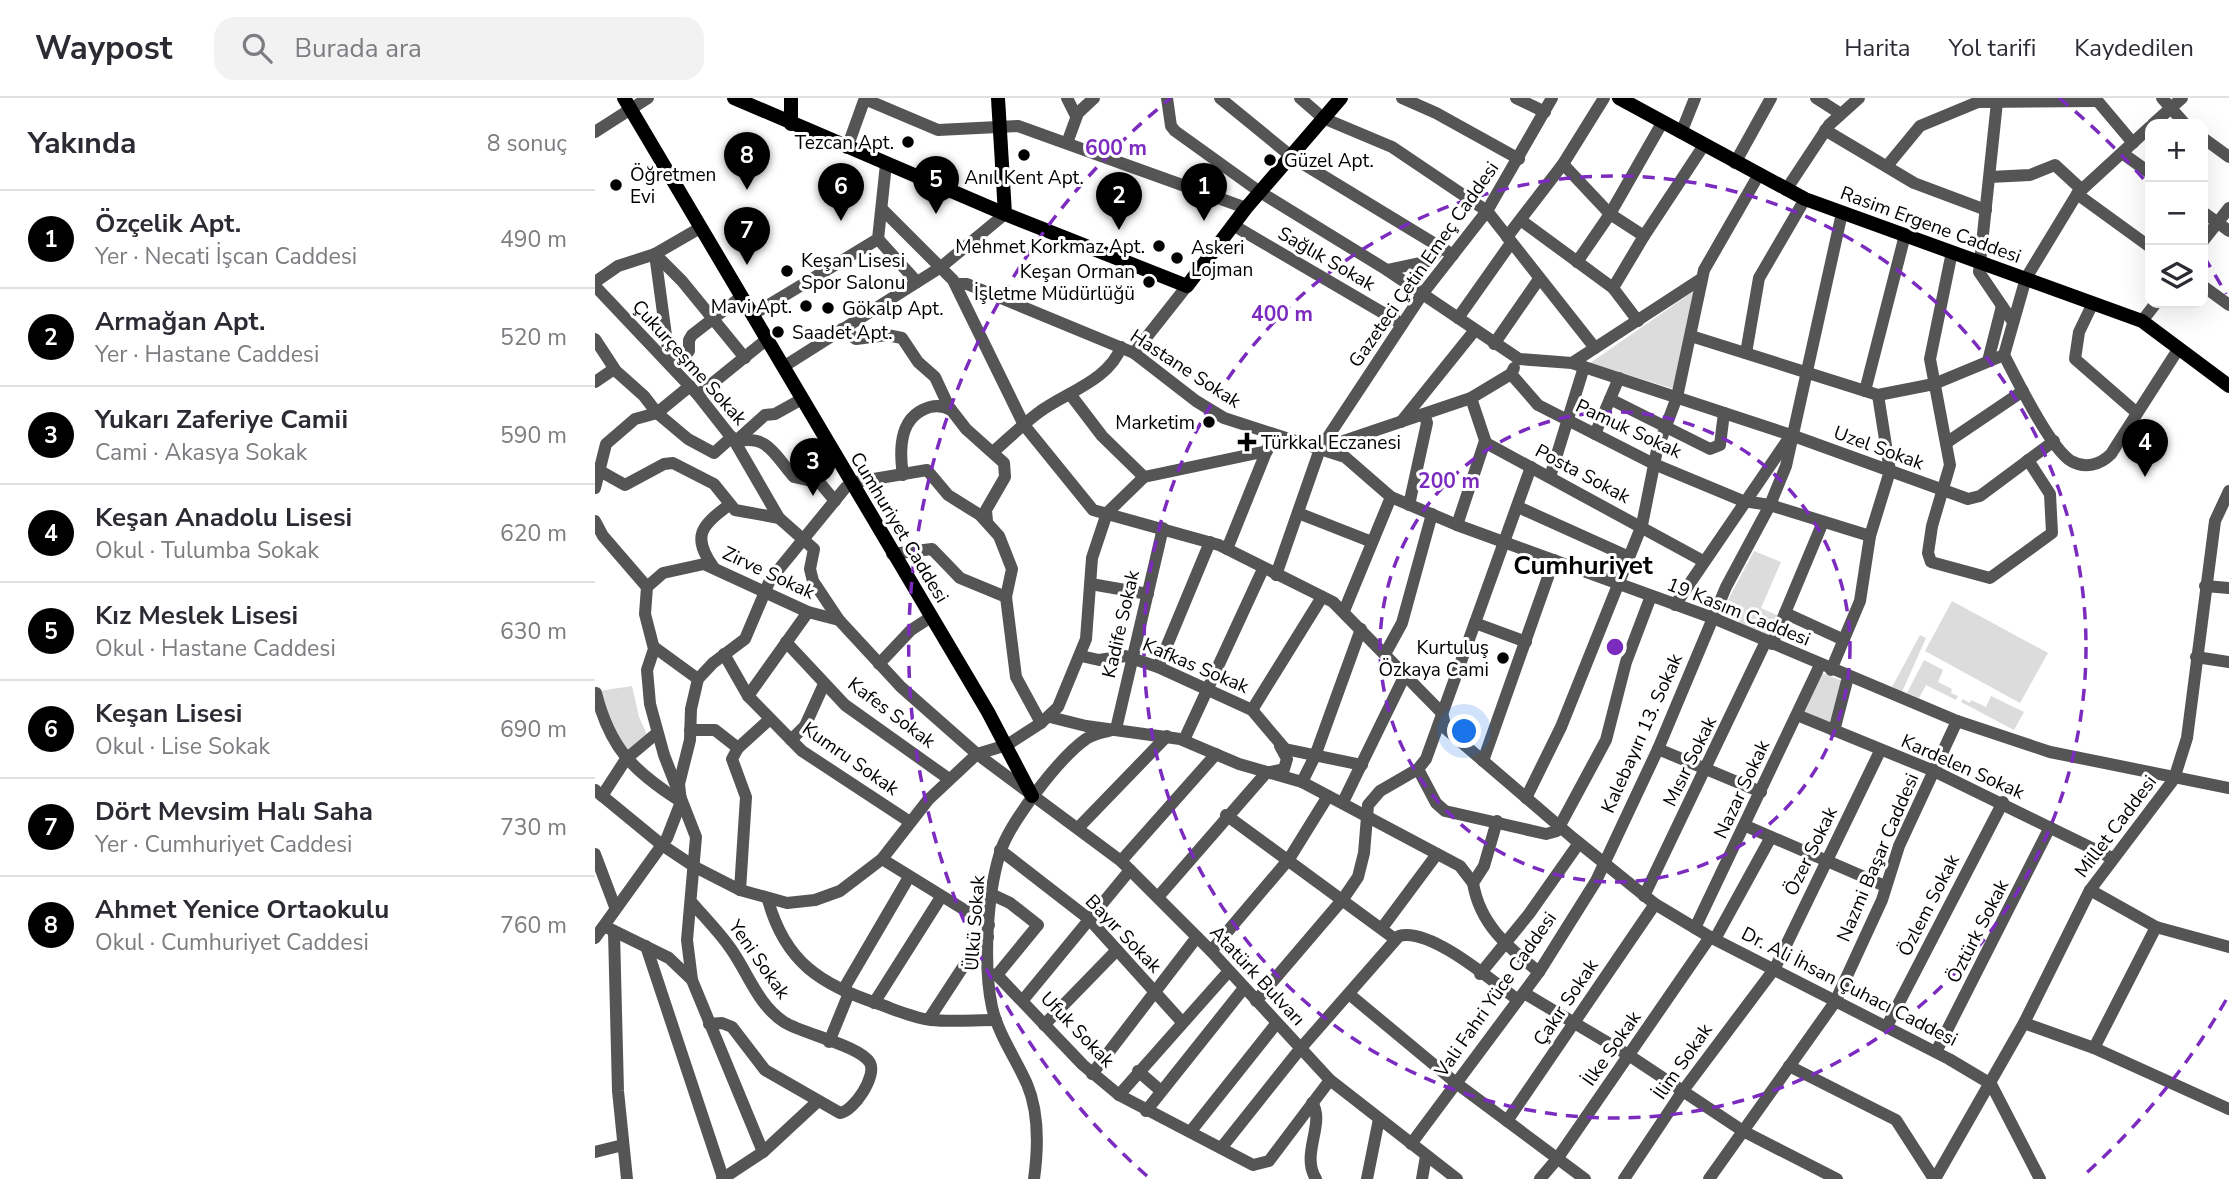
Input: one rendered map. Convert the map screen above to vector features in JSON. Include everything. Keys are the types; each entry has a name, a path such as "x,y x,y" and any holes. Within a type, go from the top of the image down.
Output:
{"main road":[{"path":"723,98 1003,216 1185,288 1246,208 1341,98"},
{"path":"734,98 886,166"},
{"path":"791,124 792,98"},
{"path":"998,98 1003,216"},
{"name":"Rasim Ergene Caddesi","path":"1624,99 1758,176 1805,199 2142,321 2229,386"},
{"name":"Cumhuriyet Caddesi","path":"628,104 1007,745 1032,796"}],"street":[{"path":"595,132 628,104 648,98"},
{"path":"1067,98 1076,116"},
{"path":"1067,143 1076,116 1084,104 1094,98"},
{"path":"1167,98 1173,129 1260,192 1423,293 1519,359 1511,374 1471,398 1320,449"},
{"path":"1220,98 1292,157 1447,251 1429,261 1387,270"},
{"path":"1300,98 1323,118 1392,147 1487,211 1595,348"},
{"path":"1402,98 1436,113 1519,159"},
{"path":"1516,98 1545,112"},
{"name":"Gazeteci Çetin Emeç Caddesi","path":"1276,575 1320,449 1423,293 1447,251 1487,211 1552,98"},
{"path":"1458,318 1563,164 1604,98"},
{"path":"1681,133 1695,98"},
{"path":"1735,163 1771,98"},
{"path":"1816,98 1841,114"},
{"path":"1786,190 1825,130 1859,98"},
{"path":"2162,98 2181,119"},
{"path":"2159,119 2182,98"},
{"path":"847,148 866,99 938,130 1018,126 1246,208"},
{"path":"1887,166 1920,126 1978,100 1997,103 2095,99 2133,143"},
{"path":"1997,103 1979,272 2013,322"},
{"path":"1577,262 1610,214 1663,123"},
{"path":"1825,130 1923,188 1986,210"},
{"path":"2145,132 2079,191 2026,278 2004,355 2022,391 2054,441 2071,461 2087,465 2097,464 2111,454 2179,348"},
{"path":"2208,142 2229,157"},
{"path":"1613,288 1704,145"},
{"path":"2122,153 2145,169"},
{"path":"1563,164 1610,214 1644,236"},
{"path":"1990,177 2025,176 2055,165 2079,191 2147,245"},
{"path":"886,166 878,239 917,282"},
{"path":"1527,798 1561,727 1642,525 1654,464 1677,397 1701,279 1714,250 1758,176"},
{"path":"1745,354 1759,278 1805,199"},
{"path":"2208,235 2229,208"},
{"name":"Dr. Ali İhsan Çuhacı Caddesi","path":"882,209 956,285 1024,425 1090,508 1210,542 1322,597 1344,611 1442,713 1445,727 1644,896 1713,938 1887,1026 1991,1084"},
{"name":"Kalebayırı 13. Sokak","path":"1603,862 1658,749 1713,618 1770,505 1786,466 1842,213"},
{"path":"783,367 941,268 1003,216"},
{"path":"2208,216 2229,231"},
{"path":"1522,221 1613,288 1638,321"},
{"name":"Sağlık Sokak","path":"1233,225 1402,324"},
{"path":"596,289 622,264 655,254 699,228"},
{"path":"1890,471 1872,393 1905,235"},
{"path":"752,315 878,239"},
{"path":"1952,252 1930,359 1949,470 1933,526 1929,559 1993,578 2053,531 2050,494 2028,460"},
{"path":"655,254 745,358"},
{"path":"655,254 671,367 688,354 689,338 741,297"},
{"path":"1494,344 1539,279"},
{"path":"1550,477 1578,365 1595,348 1701,279"},
{"name":"Hastane Sokak","path":"956,285 967,284 1121,347 1134,353 1210,411 1272,436 1320,449"},
{"path":"1134,353 1185,288"},
{"name":"Çukurçeşme Sokak","path":"596,289 694,391 733,439 779,518 806,539"},
{"path":"2208,290 2229,305"},
{"path":"2093,303 2079,332 2075,359 2137,413"},
{"path":"1988,361 2002,306"},
{"path":"2142,321 2152,308"},
{"path":"842,329 856,340 887,335 902,338 918,362 936,377 946,405 969,434 1003,462 1005,474 986,510 987,521"},
{"path":"1400,423 1475,330"},
{"path":"1691,336 1872,393 1934,384 2004,355"},
{"path":"595,339 614,369 644,396 657,413 688,439 713,453 765,415 775,414 801,399"},
{"path":"595,488 606,444 638,417 657,413 694,391 745,358 766,340"},
{"path":"993,452 1047,406 1108,368 1121,347"},
{"name":"Uzel Sokak","path":"1519,359 1578,365 1791,435 1968,499 1977,498 2054,441"},
{"path":"595,382 614,369"},
{"name":"Pamuk Sokak","path":"1511,374 1538,405 1654,464 1743,501 1770,505 1870,536"},
{"path":"1595,434 1619,378"},
{"path":"1946,443 2022,391"},
{"path":"1070,394 1102,436 1144,477"},
{"path":"1457,525 1485,441 1471,398"},
{"path":"1610,398 1714,449 1720,445 1724,413"},
{"path":"902,475 900,447 908,422 917,412 946,405"},
{"path":"1409,505 1427,423 1424,414"},
{"path":"1675,605 1743,501 1791,435"},
{"path":"1227,549 1272,436"},
{"path":"733,439 764,442 778,455 794,477 820,483 835,501"},
{"path":"1348,441 1344,449 1348,459"},
{"name":"Posta Sokak","path":"1485,441 1642,525 1703,561"},
{"name":"19 Kasım Caddesi","path":"1320,449 1348,459 1391,497 1409,505 1713,618 1825,668 1957,721 2050,752 2229,788"},
{"path":"657,733 626,759 599,793 662,845 695,867 740,890 768,900 804,902 829,896 855,883 882,859 949,779 977,754 1007,745 1045,720 1061,703 1081,656 1088,629 1093,558 1107,513 1144,477 1267,451"},
{"path":"600,471 625,485 668,463 714,484 729,505 742,513 779,518"},
{"path":"1256,1001 1343,899 1360,872 1368,805 1377,794 1418,769 1426,759 1506,543 1531,467"},
{"path":"627,1179 622,1145 609,929 615,908 662,845 676,820 681,802 680,777 698,679 747,636 773,575 852,483 926,469 948,495 987,521 999,536 1012,566 1012,580 1006,597 1016,677 1045,720 1167,736 1184,740 1266,773 1285,771 1464,869 1473,883 1483,916 1504,944 1539,972"},
{"name":"Nazar Sokak","path":"1695,928 1797,715 1844,640 1860,601 1870,536 1890,471"},
{"name":"Millet Caddesi","path":"1935,1179 2024,1023 2090,891 2112,858 2148,817 2174,779 2187,738 2216,515 2229,491"},
{"path":"1344,611 1391,497"},
{"path":"715,569 704,550 701,537 704,524 729,505"},
{"path":"1518,507 1629,557"},
{"path":"1298,513 1372,542"},
{"path":"1385,654 1402,622 1432,514"},
{"path":"595,521 603,536 647,587 645,614 656,652 646,680 657,733 681,802 694,830 693,904 687,940 692,980 763,1152"},
{"name":"Mısır Sokak","path":"1644,896 1785,613 1823,522"},
{"name":"Kadife Sokak","path":"1116,729 1163,528"},
{"path":"806,539 815,551 810,569 811,579 839,620 879,664 977,754"},
{"path":"1158,667 1210,542"},
{"path":"696,564 703,560 704,550"},
{"path":"892,554 934,550 960,578 1006,597"},
{"path":"1483,761 1554,560"},
{"name":"Zirve Sokak","path":"647,587 663,573 696,564 715,569 808,612 839,620"},
{"path":"1184,740 1263,569"},
{"path":"1091,584 1148,594"},
{"path":"2205,586 2229,588"},
{"path":"1418,769 1443,810 1546,834 1562,827 1605,740 1626,663 1651,596"},
{"path":"1252,710 1322,597"},
{"path":"748,696 808,612"},
{"path":"1785,613 1844,640"},
{"path":"879,664 911,629 931,617"},
{"path":"1475,623 1526,642"},
{"path":"1302,782 1315,755 1361,629"},
{"name":"Kafes Sokak","path":"786,642 824,684 853,710 949,779"},
{"path":"656,652 698,679"},
{"name":"Kumru Sokak","path":"724,654 748,696 802,751 911,822"},
{"name":"Kafkas Sokak","path":"1081,656 1094,660 1121,656 1132,658 1209,689 1252,710 1279,744"},
{"path":"2196,657 2229,662"},
{"path":"1343,802 1405,675"},
{"path":"1833,732 1848,677"},
{"path":"791,740 805,726 824,684"},
{"path":"596,693 608,733 626,759 644,777 681,802"},
{"path":"1393,700 1399,695 1411,693 1427,698"},
{"name":"Kardelen Sokak","path":"1797,715 2003,802 2112,858"},
{"path":"740,890 746,801 733,762 737,748 770,719"},
{"name":"Nazmi Başar Caddesi","path":"1709,1179 1835,1002 1885,886 1899,846 1957,721"},
{"path":"1072,723 1079,735 1075,749"},
{"name":"Ülkü Sokak","path":"1034,1179 1034,1106 1028,1086 996,1020 989,931 1000,850 1032,796 1075,749 1088,737 1116,729"},
{"path":"690,730 715,730 737,748"},
{"path":"1079,827 1167,736"},
{"path":"1279,744 1290,750 1362,765"},
{"path":"1279,744 1286,756 1285,771"},
{"path":"1658,749 1761,792"},
{"name":"Özer Sokak","path":"1775,968 1880,751"},
{"name":"Atatürk Bulvarı","path":"977,754 1032,796 1079,827 1126,866 1211,951 1330,1080 1457,1179"},
{"path":"1023,1000 1216,754"},
{"path":"1285,771 1297,754 1315,755"},
{"path":"1158,897 1266,773"},
{"path":"1211,951 1289,859 1328,796"},
{"name":"Özlem Sokak","path":"1887,1026 2003,802"},
{"path":"1226,816 1289,859 1395,939"},
{"path":"1473,883 1484,866 1497,821"},
{"path":"1746,826 1885,886"},
{"name":"Öztürk Sokak","path":"1936,1052 2050,827"},
{"name":"İlke Sokak","path":"1540,1179 1557,1159 1713,938 1770,837"},
{"path":"1480,974 1548,888 1579,843"},
{"name":"Bayır Sokak","path":"1000,850 1089,919 1182,1023"},
{"path":"595,854 615,908"},
{"path":"1382,928 1437,854"},
{"path":"882,859 989,931 929,1019"},
{"name":"Vali Fahri Yüce Caddesi","path":"1411,1144 1539,972 1596,881 1603,862"},
{"path":"829,1042 846,992 909,877"},
{"path":"2090,891 2156,927 2229,947"},
{"path":"993,895 1010,903 1038,925 993,974"},
{"path":"874,1003 941,897"},
{"path":"768,900 778,928 798,960 814,975 846,992 929,1019 996,1020"},
{"name":"Yeni Sokak","path":"693,904 721,935 773,1013 795,1028 865,1057 871,1064 871,1074 846,1112 840,1113 817,1102"},
{"name":"Çakır Sokak","path":"1507,1121 1655,904"},
{"path":"2094,1048 2156,927"},
{"path":"595,938 609,929"},
{"path":"609,929 669,958 692,980"},
{"path":"1222,1147 1300,1049 1395,939 1406,934 1425,937 1480,974 1575,1022 1743,1130 1837,1179"},
{"path":"1092,1074 1197,937"},
{"path":"646,946 722,1178 763,1152 817,1102 765,1070 732,1027 722,1023 709,1024"},
{"path":"1044,1025 1117,950"},
{"name":"İlim Sokak","path":"1624,1179 1682,1092 1775,968"},
{"path":"1119,1095 1229,971"},
{"name":"Ufuk Sokak","path":"993,974 1023,1000 1092,1074 1119,1095 1257,1165 1269,1161 1313,1104"},
{"path":"1146,1111 1244,988"},
{"path":"1349,994 1456,1083 1585,1179"},
{"path":"2024,1023 2094,1048 2229,1109"},
{"path":"1191,1131 1276,1024"},
{"path":"1789,1066 1896,1120 1935,1179"},
{"path":"1139,1072 1161,1091"},
{"path":"1316,1179 1309,1163 1317,1114 1313,1104 1330,1080"},
{"path":"1991,1084 2040,1179"},
{"path":"1367,1179 1379,1119"},
{"path":"595,1152 622,1145"},
{"path":"1422,1179 1426,1156"}],"shaded area":[{"path":"1694,291 1674,389 1590,363"},
{"path":"1754,551 1781,562 1761,608 1781,617 1771,639 1737,625 1744,608 1728,600"},
{"path":"1952,601 2048,653 2020,703 1925,651"},
{"path":"1920,635 1926,638 1902,692 1892,687"},
{"path":"1924,660 1943,670 1938,682 1952,689 1951,693 1958,696 1956,700 1926,685 1919,698 1907,693"},
{"path":"1821,673 1843,681 1831,726 1802,713"},
{"path":"632,686 639,717 648,737 627,753 615,734 599,691"},
{"path":"1991,696 2024,712 2014,730 1961,702 1963,699 1970,703 1971,700 1986,707"}],"place":[{"name":"Tezcan Apt.","path":"908,142"},
{"name":"Anıl Kent Apt.","path":"1024,155"},
{"name":"Güzel Apt.","path":"1270,160"},
{"name":"Öğretmen Evi","path":"616,185"},
{"name":"Ahmet Yenice Ortaokulu","path":"747,190"},
{"name":"Kız Meslek Lisesi","path":"936,214"},
{"name":"Keşan Lisesi","path":"841,221"},
{"name":"Özçelik Apt.","path":"1204,221"},
{"name":"Armağan Apt.","path":"1119,230"},
{"name":"Mehmet Korkmaz Apt.","path":"1159,246"},
{"name":"Askeri Lojman","path":"1177,258"},
{"name":"Dört Mevsim Halı Saha","path":"747,265"},
{"name":"Keşan Lisesi Spor Salonu","path":"787,271"},
{"name":"Keşan Orman İşletme Müdürlüğü","path":"1149,282"},
{"name":"Mavi Apt.","path":"806,306"},
{"name":"Gökalp Apt.","path":"828,308"},
{"name":"Saadet Apt.","path":"778,332"},
{"name":"Marketim","path":"1209,422"},
{"name":"Türkkal Eczanesi","path":"1247,442"},
{"name":"Keşan Anadolu Lisesi","path":"2145,477"},
{"name":"Yukarı Zaferiye Camii","path":"813,496"},
{"name":"Kurtuluş Özkaya Cami","path":"1503,658"}],"district":[{"name":"Cumhuriyet","path":"1583,565"}]}
